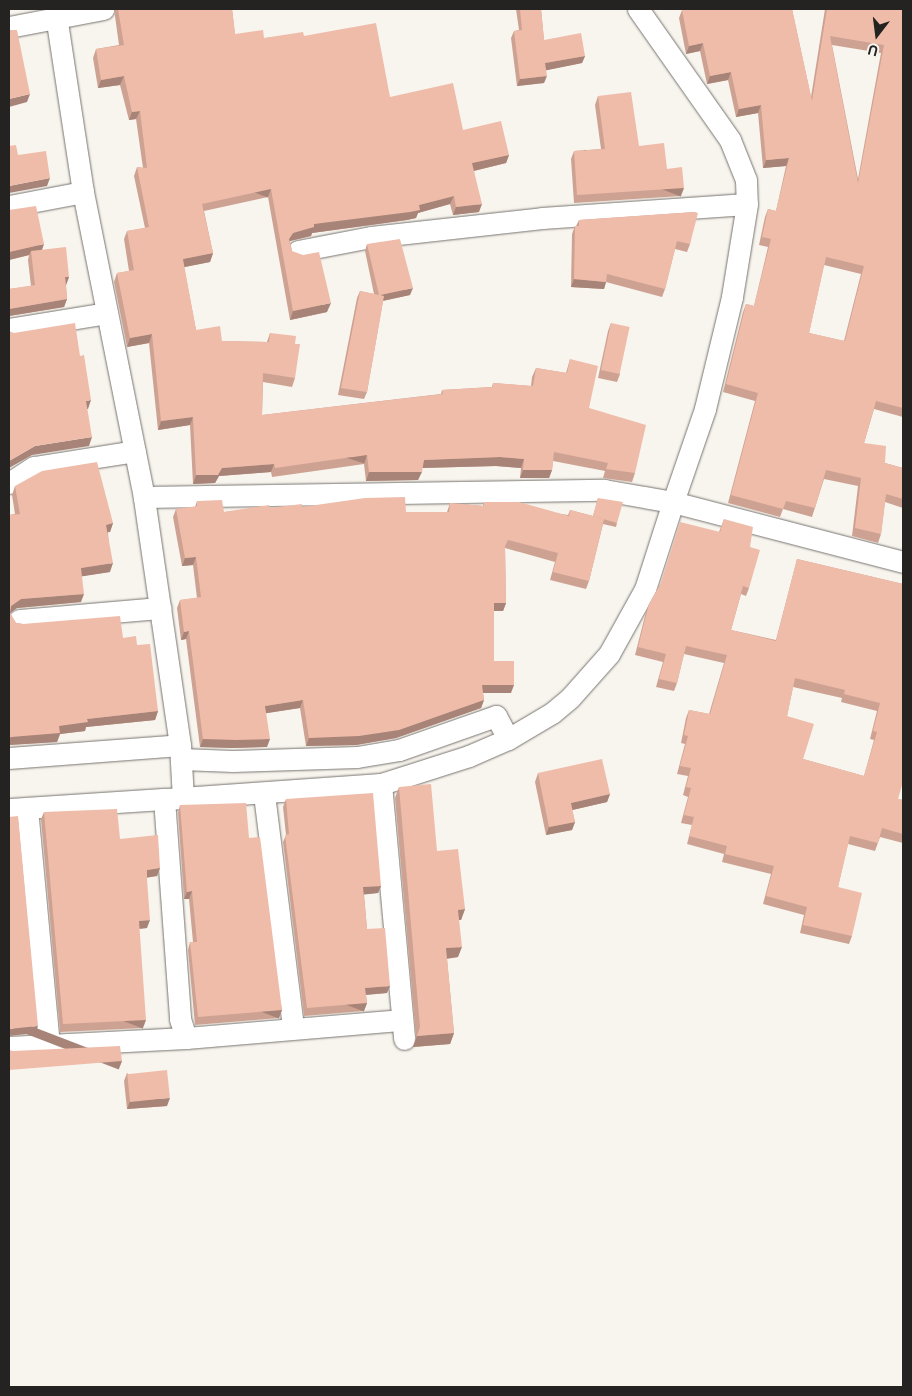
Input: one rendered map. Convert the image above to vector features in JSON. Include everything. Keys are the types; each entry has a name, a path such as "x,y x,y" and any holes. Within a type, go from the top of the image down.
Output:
{"street":[{"path":"9,26 56,12 103,9"},
{"path":"9,758 179,776 264,794 381,784 469,756 504,730 570,698 609,654 646,589 671,501 705,409 732,298 741,204 746,180 730,140 638,9"},
{"path":"56,12 83,192 144,497 160,608 179,776 180,1019 186,1038"},
{"path":"9,206 83,192"},
{"path":"298,251 371,237 712,204 741,204"},
{"path":"9,329 107,313"},
{"path":"9,484 34,467 135,452"},
{"path":"144,497 604,490 671,501 903,562"},
{"path":"20,620 160,608"},
{"path":"50,1044 18,809 179,776 232,761 357,757 504,730"},
{"path":"9,1047 186,1038 293,1028 403,1029 381,784"},
{"path":"264,794 293,1028"}],"building":[{"path":"118,9 232,9 235,34 263,30 264,38 303,32 304,36 376,23 390,97 453,83 463,130 501,121 509,155 472,163 482,204 456,207 454,196 419,205 420,210 314,224 314,227 293,233 289,239 292,251 303,255 319,252 331,303 293,311 271,189 202,204 213,253 183,259 196,330 220,326 222,341 269,342 270,333 296,336 295,344 300,344 295,378 263,373 262,415 443,394 442,390 493,387 493,383 533,386 536,368 567,373 570,359 598,366 589,408 646,425 635,473 606,469 608,463 554,452 552,470 523,470 524,459 500,457 424,460 422,472 369,472 367,455 275,468 274,464 222,468 218,475 196,475 193,417 161,421 152,334 130,338 117,273 134,270 127,231 149,227 137,167 147,168 140,111 132,112 124,76 101,80 96,49 124,45"},
{"path":"520,9 541,9 544,40 581,33 585,56 545,63 547,76 520,79 514,31 522,30"},
{"path":"792,9 812,101 827,9 903,9 903,408 876,401 864,443 886,446 885,463 903,468 903,499 886,494 881,534 855,528 861,478 826,470 815,508 786,501 783,509 731,495 758,393 726,384 746,304 754,306 771,239 762,237 768,209 776,211 789,158 766,160 761,105 739,109 731,72 710,76 703,43 689,46 682,10","holes":["830,36 884,45 858,183","826,257 864,266 845,341 809,333"]},
{"path":"9,30 17,30 30,94 9,99"},
{"path":"631,92 639,146 664,143 667,169 682,167 684,188 577,195 574,151 605,149 598,96"},
{"path":"16,145 18,155 46,151 50,178 9,186 9,146"},
{"path":"36,206 44,244 9,252 9,210"},
{"path":"698,213 690,244 677,241 665,289 607,274 606,282 574,279 575,226 579,226 579,220"},
{"path":"400,239 413,288 380,295 384,296 367,392 341,388 360,291 379,295 367,244"},
{"path":"66,247 69,277 65,277 67,299 9,309 9,289 35,285 31,251"},
{"path":"75,323 80,356 84,355 91,400 86,401 92,437 35,446 9,461 9,331 14,333"},
{"path":"611,323 630,327 620,374 601,370"},
{"path":"97,462 113,523 106,525 113,563 81,568 84,594 21,599 11,606 10,613 16,623 23,624 120,616 123,638 136,636 137,645 150,644 158,711 87,719 88,722 59,726 60,733 9,738 9,515 20,514 15,486 42,471"},
{"path":"405,497 406,512 449,512 450,503 484,506 484,502 519,502 569,516 570,510 604,519 589,581 553,572 558,553 508,540 505,546 506,603 494,603 494,661 514,661 514,685 482,685 484,700 399,730 359,736 309,738 303,700 265,706 270,739 203,739 189,631 184,632 180,600 201,597 196,557 185,558 176,509 197,506 197,501 222,500 224,512 269,505 269,508 302,504 302,507 365,498"},
{"path":"598,498 623,502 617,523 593,516"},
{"path":"724,519 753,527 750,547 760,550 749,588 743,586 731,630 776,641 797,559 903,584 903,782 898,799 903,800 903,834 882,828 878,843 850,836 838,887 862,893 852,936 803,925 807,907 766,896 774,866 725,854 727,846 689,836 694,817 684,815 691,788 686,787 691,768 680,766 688,736 684,735 689,710 710,714 727,655 686,646 677,683 659,679 666,654 638,647 649,604 660,585 680,522 720,532","holes":["795,678 845,690 844,694 880,703 873,731 877,732 864,776 803,759 814,724 787,716"]},
{"path":"602,759 610,794 571,803 575,822 549,827 538,773"},
{"path":"431,784 437,851 458,849 465,909 458,910 462,947 446,948 454,1033 417,1036 420,1027 399,787"},
{"path":"373,793 381,886 363,887 367,929 385,928 390,986 365,988 367,1003 307,1008 285,835 289,834 286,799"},
{"path":"246,803 249,838 260,837 282,1010 198,1017 190,942 197,942 192,891 187,892 180,805"},
{"path":"117,809 120,839 158,835 160,868 147,870 150,920 139,921 146,1020 63,1024 44,812"},
{"path":"18,816 38,1026 9,1029 9,817"},
{"path":"120,1046 122,1061 9,1070 9,1050"},
{"path":"167,1070 170,1098 130,1102 127,1074"}]}
